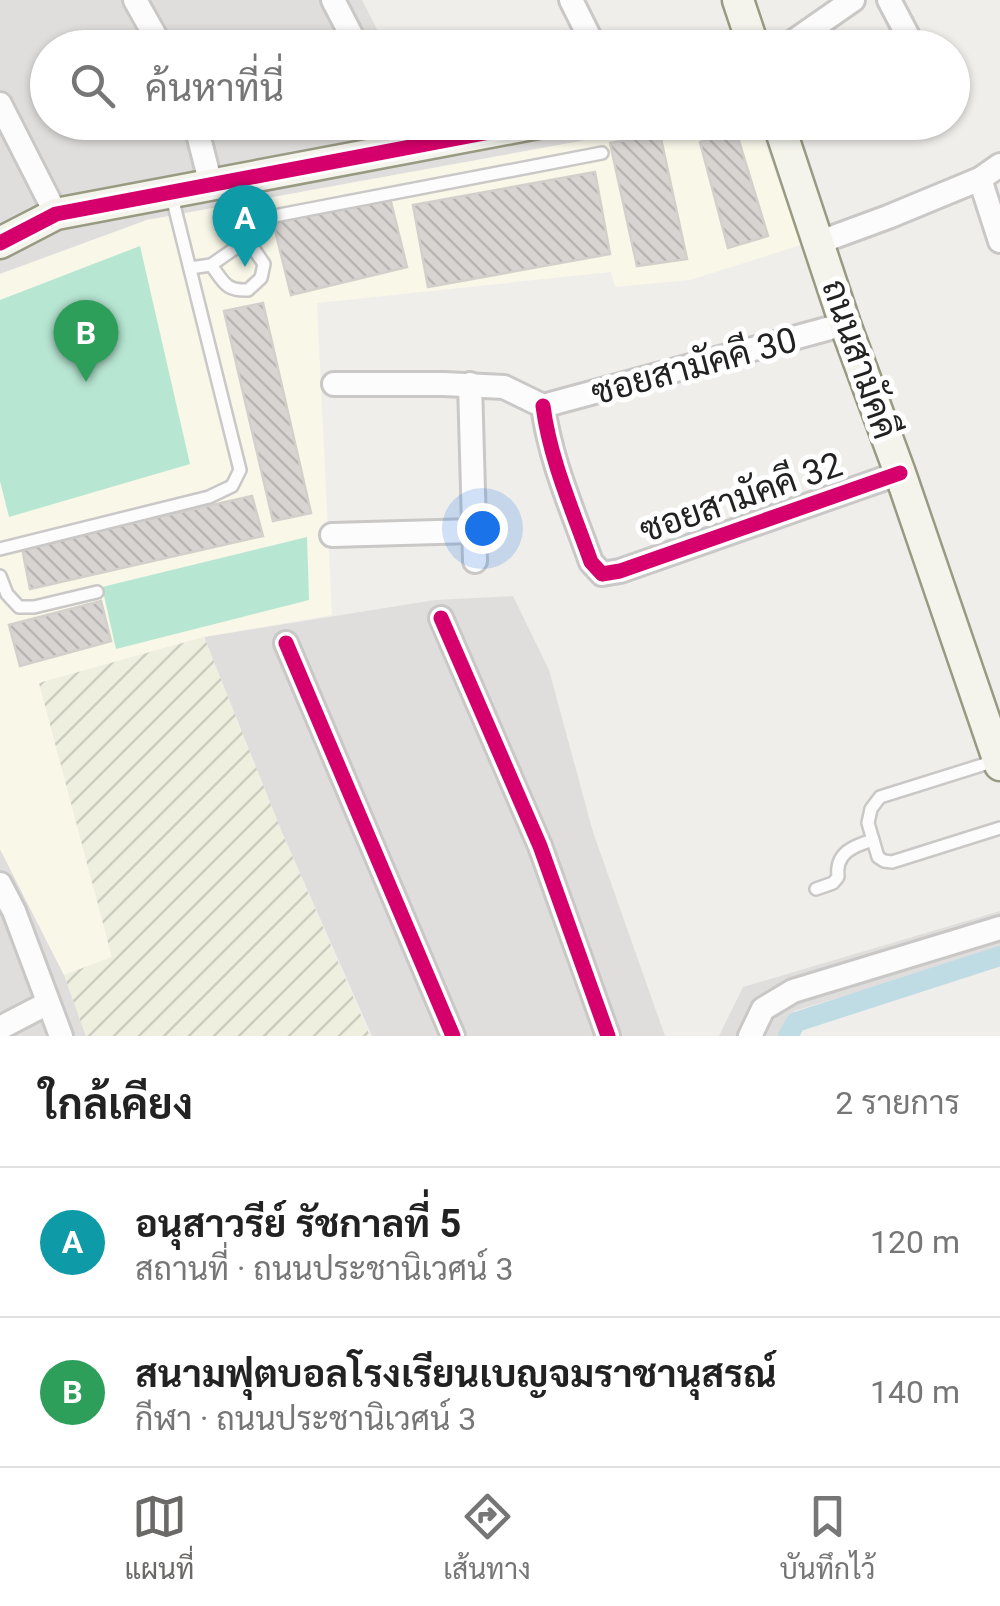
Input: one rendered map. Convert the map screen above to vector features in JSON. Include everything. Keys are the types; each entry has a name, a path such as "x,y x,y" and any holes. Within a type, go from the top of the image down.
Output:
{"main road":[{"path":"738,0 748,30"},
{"path":"0,243 56,214 211,186 383,140"},
{"name":"ถนนสามัคคี","path":"784,140 999,762"}],"street":[{"path":"135,0 152,30"},
{"path":"334,0 349,30"},
{"path":"571,0 586,30"},
{"path":"810,30 853,0"},
{"path":"889,0 905,30"},
{"path":"0,104 56,214"},
{"path":"200,140 211,186"},
{"path":"820,242 980,178 1000,164"},
{"path":"980,178 1000,241"},
{"name":"ซอยสามัคคี 30","path":"542,406 846,324"},
{"path":"334,384 504,387 542,406"},
{"path":"470,384 475,561"},
{"name":"ซอยสามัคคี 32","path":"542,406 553,456 591,562 602,574 620,572 900,473"},
{"path":"332,535 473,531"},
{"path":"442,618 540,846 608,1036"},
{"path":"286,643 453,1036"},
{"path":"0,884 61,1036"},
{"path":"750,1036 763,1009 793,990 1000,928"},
{"path":"0,1028 48,1002"}],"lane":[{"path":"190,268 211,264 249,242 261,225 274,216 602,153"},
{"path":"0,549 209,497 232,486 240,470 172,193"},
{"path":"211,264 224,283 234,290 248,290 261,278 264,264 249,242"},
{"path":"0,576 7,594 19,607 34,608 98,592"},
{"path":"999,762 880,797 871,809 868,823 878,857 892,862 1000,828"},
{"path":"816,889 833,883 844,853 873,840"}],"shaded area":[{"path":"0,0 362,0 377,30 30,30 30,140 587,140 147,220 0,274"},
{"path":"587,140 764,140 801,245 690,280 615,287 611,272 317,303 332,615 204,637 39,683 112,957 64,975 0,849 0,274 147,220"},
{"path":"513,596 549,670 593,832 665,1036 372,1036 281,830 204,637 435,600"},
{"path":"0,849 64,975 86,1036 0,1036"},
{"path":"1000,911 1000,949 794,1011 781,1036 719,1036 743,987"}],"green space":[{"path":"140,246 190,464 9,517 0,481 0,300"},
{"path":"307,537 309,600 116,649 102,587"},
{"path":"204,637 281,830 370,1036 86,1036 64,975 112,957 39,683"}],"building":[{"path":"661,140 687,259 637,266 610,143"},
{"path":"739,140 768,236 728,248 700,142"},
{"path":"595,172 610,254 428,287 413,205"},
{"path":"389,194 407,267 291,295 273,222"},
{"path":"263,303 311,513 273,521 224,311"},
{"path":"252,496 263,536 30,589 22,548"},
{"path":"101,601 111,641 20,666 9,625"}],"waterway":[{"path":"788,1036 796,1022 1000,956"}],"cycle path":[{"path":"0,243 56,214 448,140"},
{"path":"543,406 563,485 591,562 602,574 900,473"},
{"path":"441,618 540,846 608,1036"},
{"path":"286,643 453,1036"}],"place":[{"name":"อนุสาวรีย์ รัชกาลที่ 5","path":"245,267"},
{"name":"สนามฟุตบอลโรงเรียนเบญจมราชานุสรณ์","path":"86,382"}]}
